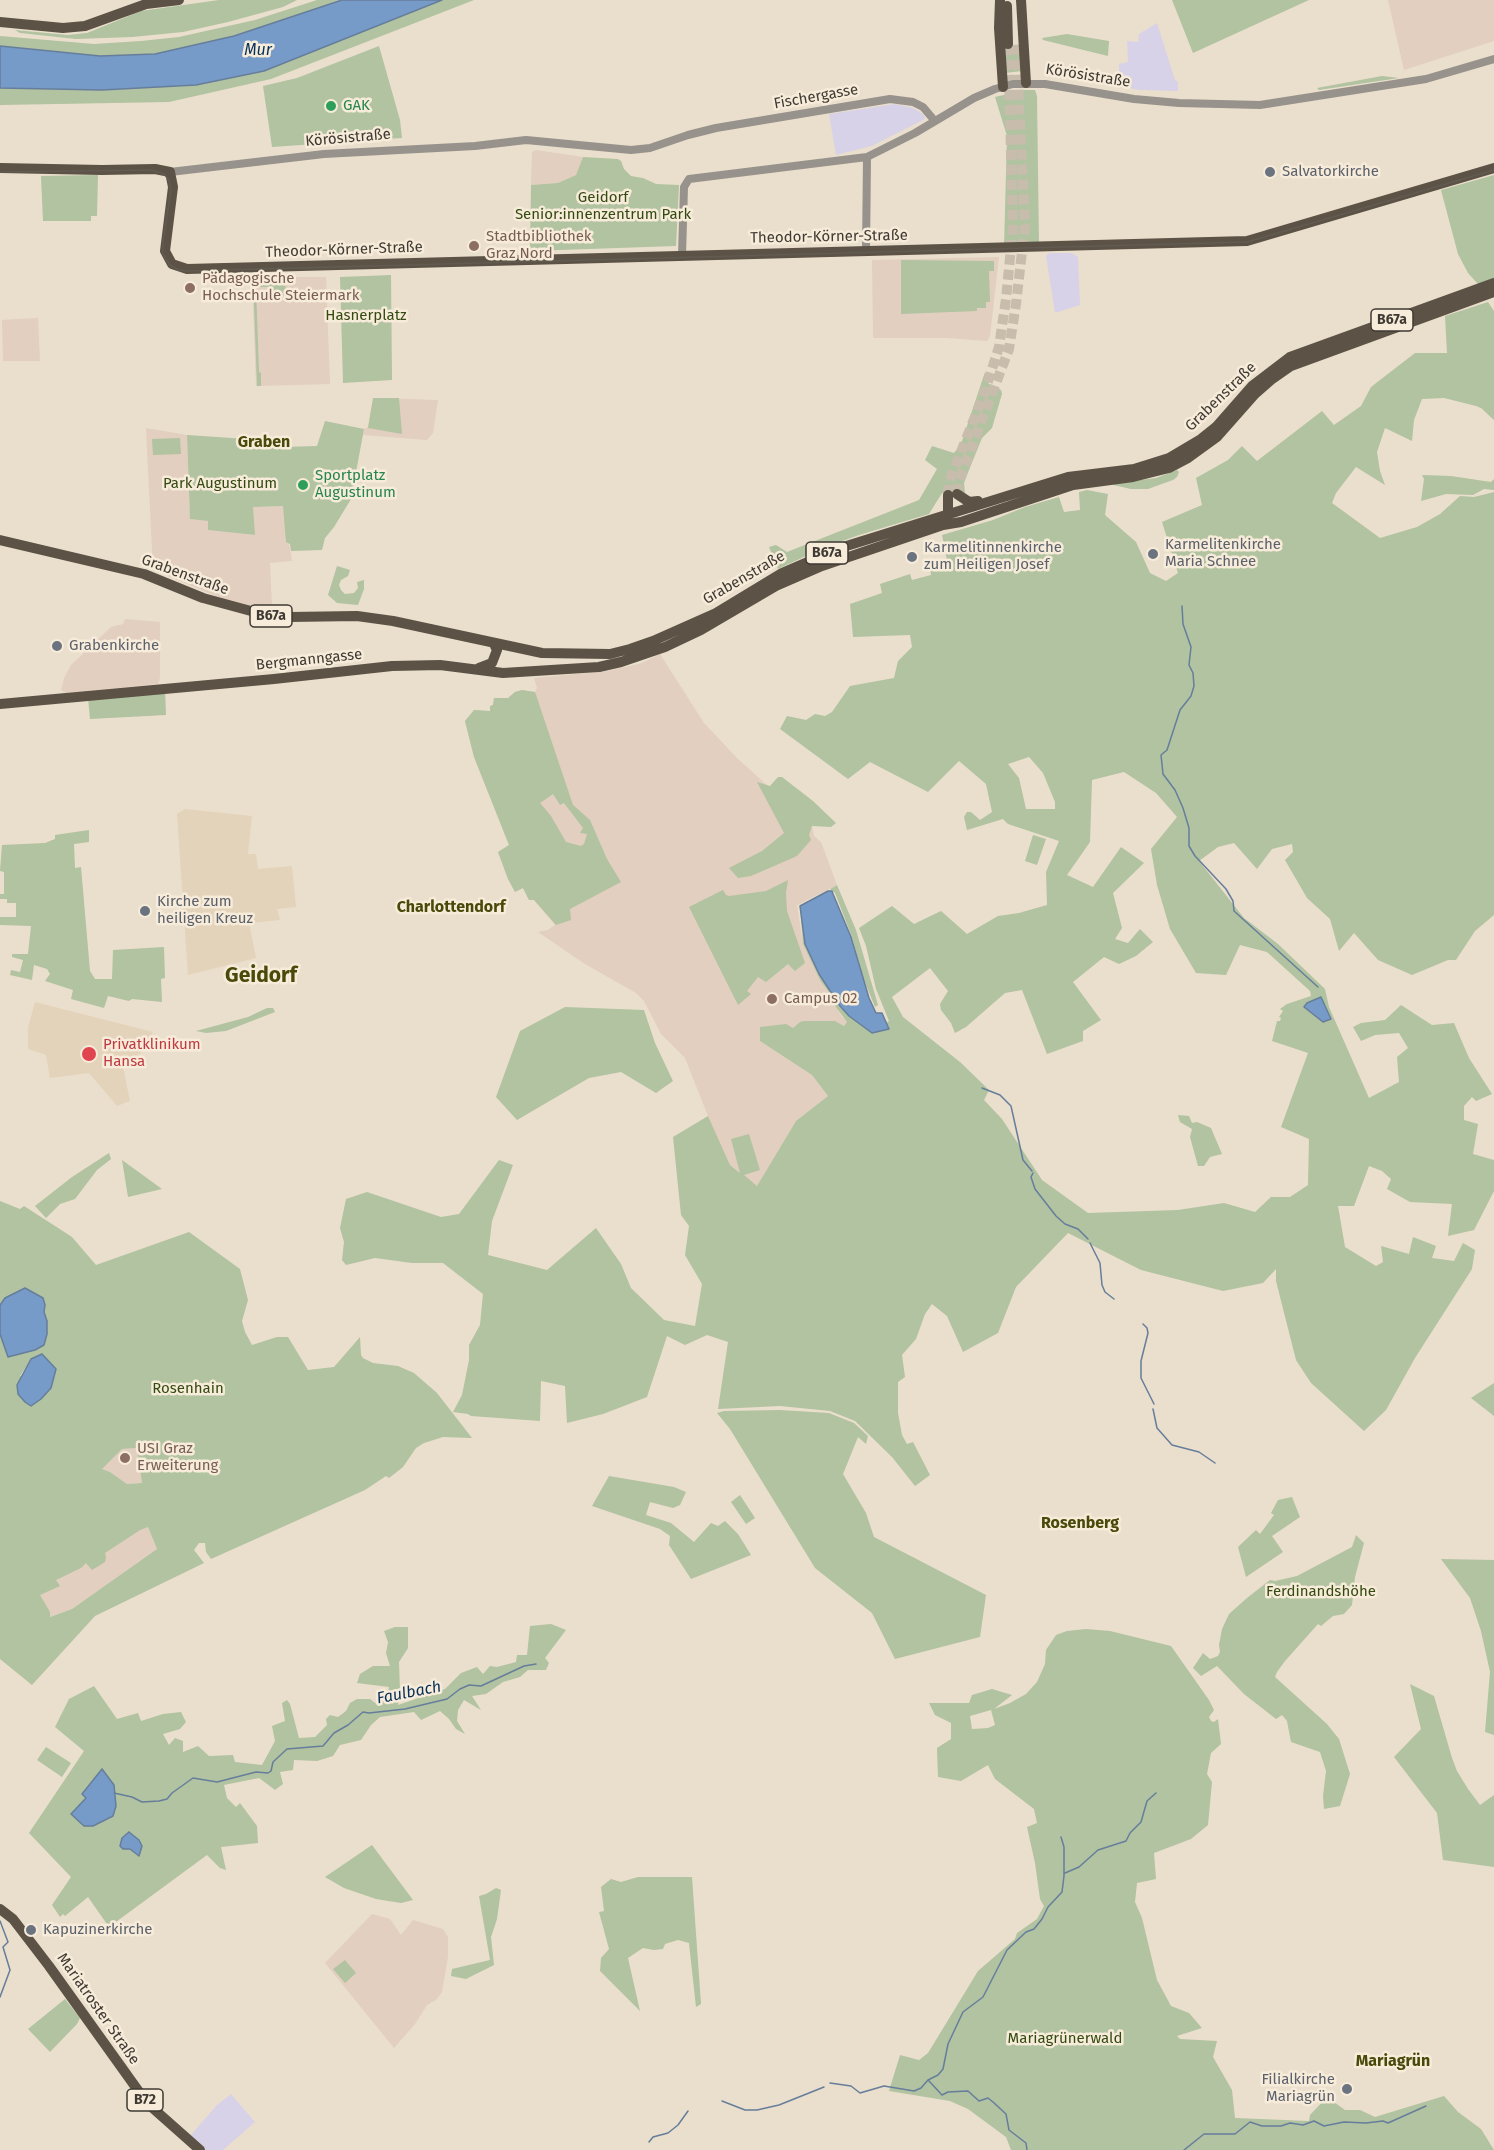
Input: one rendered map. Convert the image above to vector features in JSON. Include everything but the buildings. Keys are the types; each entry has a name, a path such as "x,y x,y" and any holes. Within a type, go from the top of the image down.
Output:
{"main road":[{"path":"0,22 63,28 85,26 146,4 179,0"},
{"path":"1000,0 999,28 1003,87"},
{"path":"1006,0 1012,44 1015,0"},
{"path":"1021,0 1026,83"},
{"name":"Körösistraße","path":"0,168 155,169 170,172"},
{"name":"Theodor-Körner-Straße","path":"170,172 173,187 165,250 172,264 187,269 1247,241 1494,168"},
{"name":"Grabenstraße","path":"621,662 665,647 701,630 802,573 953,518 991,500 1068,477 1134,469 1169,458 1201,440 1216,427 1252,386 1290,357 1494,283"},
{"name":"Grabenstraße","path":"0,540 144,574 204,598 262,614 290,617 357,616 393,621 543,653 610,654 646,644 716,613 772,579 807,561 840,548 1073,485 1133,477 1169,468 1188,458 1216,437 1256,394 1291,366 1494,292"},
{"name":"B67a","path":"953,518 952,494 969,502 991,500"},
{"path":"476,669 492,663 497,650 494,644"},
{"path":"536,670 544,658 571,658 581,654"},
{"name":"Bergmanngasse","path":"0,704 392,666 422,664 503,673 599,667 621,662"},
{"name":"Mariatroster Straße","path":"0,1909 16,1923 50,1966 147,2103 200,2150"}],"street":[{"name":"Körösistraße","path":"682,256 686,182 692,179 867,157 915,133 974,98 1003,87 1026,83 1076,88 1134,99 1252,106 1426,79 1494,59"},
{"name":"Fischergasse","path":"696,133 890,99 913,102 923,107 934,120"},
{"name":"Körösistraße","path":"170,172 324,154 481,146 526,140 631,150 650,148 696,133"},
{"path":"866,251 867,157"}],"shaded area":[{"path":"1388,0 1494,0 1494,41 1404,70"},
{"path":"1157,23 1175,80 1178,82 1178,91 1139,90 1120,86 1122,72 1119,72 1119,64 1128,62 1127,41 1138,42 1139,34"},
{"path":"895,104 913,108 924,115 925,119 872,146 836,155 829,114"},
{"path":"536,150 583,157 576,175 558,183 531,185 532,152"},
{"path":"1049,253 1072,253 1078,257 1080,305 1055,313 1046,256"},
{"path":"999,257 990,336 987,341 947,338 874,338 872,260"},
{"path":"252,277 326,277 330,384 256,386"},
{"path":"38,318 40,361 3,361 2,320"},
{"path":"373,398 438,400 433,433 427,440 363,435 364,429 368,427"},
{"path":"146,428 187,435 190,519 208,521 208,530 254,535 253,507 283,506 292,561 270,563 272,606 254,607 216,596 153,570"},
{"path":"125,619 160,622 160,678 158,684 66,693 61,690 71,665 111,627 123,624"},
{"path":"660,654 704,723 737,758 812,826 814,836 821,842 837,885 797,905 803,944 835,1006 848,1022 844,1026 835,1021 800,1022 793,1028 760,1041 812,1075 828,1096 796,1121 757,1186 730,1165 685,1058 661,1034 644,1001 636,993 585,964 538,932 548,930 555,925 534,900 529,900 523,888 515,892 508,879 498,852 509,845 474,757 465,721 474,710 490,711 494,698 508,698 522,690 535,692 537,688 534,678 608,671 642,663"},
{"path":"185,809 252,816 248,854 256,854 258,869 292,866 296,907 277,909 280,920 249,923 256,958 188,975 177,814"},
{"name":"Privatklinikum Hansa","path":"35,1002 153,1032 148,1041 139,1043 141,1053 122,1062 130,1101 117,1106 89,1073 50,1078 46,1055 28,1049 28,1028"},
{"name":"USI Graz Erweiterung","path":"137,1448 142,1483 127,1484 110,1472 101,1469 122,1449"},
{"path":"0,1469 148,1527 157,1549 72,1609 32,1623 0,1575"},
{"path":"372,1914 390,1919 401,1935 413,1920 443,1929 448,1937 448,1957 442,1992 436,2000 427,2005 415,2024 394,2048 325,1963"},
{"path":"231,2094 255,2122 223,2150 204,2150 189,2137 217,2105"}],"green space":[{"path":"219,0 297,0 283,7 183,32 76,39 20,33 15,30 68,35 87,33 141,11"},
{"path":"317,0 342,0 234,36 155,54 100,56 0,46 0,36 94,44 179,37 255,20"},
{"path":"442,0 474,0 271,79 169,102 0,105 0,88 102,90 196,85 264,71"},
{"path":"1172,0 1309,0 1193,53"},
{"path":"1067,34 1109,41 1108,56 1042,38"},
{"name":"GAK","path":"379,46 400,120 402,138 272,147 263,86 297,78"},
{"path":"1004,47 1021,47 1022,71 1005,73"},
{"path":"1382,76 1399,78 1319,90 1317,88"},
{"path":"1035,90 1037,96 1039,247 1004,248 1007,136 995,97"},
{"name":"Geidorf Senior:innenzentrum Park","path":"583,157 618,159 631,176 656,184 679,185 676,246 530,251 531,185 558,183 576,175"},
{"path":"98,175 97,216 91,216 91,221 43,221 41,176"},
{"path":"1494,175 1494,278 1478,284 1468,273 1458,254 1441,190"},
{"path":"901,260 994,261 994,271 989,271 990,302 986,302 986,308 977,308 977,311 901,314"},
{"name":"Hasnerplatz","path":"391,275 392,380 343,383 340,277"},
{"path":"285,277 286,295 273,295 272,287 256,287 259,372 261,373 261,386 257,386 253,278"},
{"path":"1488,302 1494,311 1494,420 1476,406 1444,398 1422,399 1414,420 1412,441 1385,428 1377,452 1385,485 1356,467 1336,493 1332,503 1380,538 1417,527 1440,514 1460,496 1474,497 1494,492 1494,915 1475,931 1456,960 1448,960 1412,975 1378,960 1354,933 1339,951 1330,919 1307,898 1285,860 1293,852 1292,844 1272,849 1257,869 1234,843 1218,847 1199,861 1244,918 1278,944 1325,989 1329,1007 1369,1098 1399,1082 1397,1057 1408,1048 1399,1033 1375,1035 1361,1041 1353,1027 1361,1023 1385,1020 1401,1005 1432,1025 1454,1023 1469,1058 1492,1094 1476,1101 1472,1097 1464,1106 1464,1120 1478,1124 1473,1154 1494,1160 1494,1191 1474,1230 1448,1236 1452,1204 1410,1202 1387,1189 1391,1179 1382,1171 1369,1166 1354,1206 1338,1206 1345,1247 1376,1266 1383,1262 1381,1246 1409,1254 1413,1237 1436,1246 1432,1258 1454,1261 1463,1243 1475,1250 1472,1269 1415,1358 1386,1410 1364,1431 1311,1383 1296,1360 1276,1281 1276,1269 1263,1283 1223,1291 1141,1270 1068,1233 1016,1287 998,1333 963,1352 947,1316 932,1304 925,1314 916,1339 902,1355 905,1377 898,1382 898,1413 902,1435 907,1444 913,1442 930,1475 915,1486 892,1457 855,1421 830,1411 780,1406 718,1409 728,1342 707,1335 685,1345 667,1336 647,1397 603,1414 567,1423 565,1386 541,1381 540,1421 471,1416 453,1412 462,1395 469,1360 469,1345 480,1325 483,1294 443,1263 412,1263 375,1258 346,1265 342,1260 344,1242 340,1228 346,1199 367,1192 441,1217 459,1214 499,1160 513,1165 492,1221 488,1255 547,1270 596,1228 621,1264 631,1288 664,1320 695,1326 702,1284 685,1255 689,1226 681,1215 673,1137 708,1116 730,1165 740,1173 731,1139 749,1134 760,1170 744,1175 757,1186 796,1121 828,1096 812,1075 760,1041 760,1027 786,1024 793,1028 804,1021 835,1021 844,1026 847,1022 820,980 803,944 800,906 832,891 851,937 869,998 876,1013 882,1013 886,1023 889,1021 876,989 866,946 859,928 892,906 914,924 941,911 967,934 998,916 1047,905 1046,872 1059,841 1008,824 1003,819 967,830 964,817 967,812 971,812 980,820 992,812 986,784 959,761 928,792 870,762 848,779 780,729 787,716 806,720 815,714 825,716 832,712 850,686 894,678 898,661 912,647 910,635 853,637 850,604 882,593 880,584 910,574 912,580 931,575 930,567 947,560 942,535 1059,497 1064,512 1080,510 1079,492 1087,490 1108,494 1105,515 1136,542 1150,573 1166,581 1178,573 1162,522 1202,505 1196,478 1228,460 1242,446 1257,461 1322,411 1334,425 1361,406 1371,387 1415,353 1447,353 1445,316","holes":["1029,757 1043,773 1055,802 1055,809 1026,809 1019,778 1008,764","1124,772 1156,793 1177,817 1151,849 1157,885 1170,929 1196,973 1226,975 1240,945 1267,952 1310,991 1311,996 1287,1004 1280,1009 1283,1011 1279,1017 1280,1021 1277,1021 1272,1041 1308,1053 1281,1127 1309,1139 1308,1185 1290,1197 1271,1197 1255,1212 1224,1203 1178,1210 1088,1213 1042,1180 1002,1119 984,1100 989,1090 960,1062 903,1017 892,997 930,968 948,991 940,1004 941,1010 955,1033 966,1027 1005,993 1022,990 1047,1054 1083,1041 1083,1031 1101,1020 1073,982 1104,957 1119,964 1136,956 1153,942 1140,929 1128,943 1115,939 1122,928 1113,893 1144,863 1121,847 1093,887 1067,875 1090,842 1092,780"]},
{"path":"985,372 989,384 1001,390 1002,394 992,428 982,438 964,483 965,494 942,493 929,514 823,548 778,569 769,547 776,545 787,552 919,500 937,469 925,460 932,446 954,453 961,444"},
{"path":"373,398 399,398 402,434 368,428"},
{"name":"Sportplatz Augustinum","path":"325,421 364,429 351,499 325,538 322,550 291,551 290,544 286,542 283,506 253,507 255,535 208,530 208,521 190,519 187,435 247,439 249,448 317,446"},
{"path":"180,438 181,454 153,455 152,439"},
{"path":"1177,470 1179,472 1177,477 1173,480 1148,489 1131,489 1109,484 1156,478"},
{"path":"1422,475 1451,476 1491,482 1494,479 1494,490 1484,489 1473,495 1446,494 1421,501 1424,479"},
{"path":"337,566 350,570 348,576 341,580 339,585 345,594 354,593 358,588 357,582 364,580 364,589 358,605 337,603 328,595"},
{"path":"165,689 166,715 90,719 88,697"},
{"path":"522,690 535,692 573,805 590,820 607,859 621,882 570,909 571,920 556,925 534,900 529,900 523,888 515,892 508,879 498,852 509,845 474,757 465,721 474,710 490,711 494,698 508,698","holes":["553,794 560,805 564,803 583,828 580,833 587,834 581,846 566,842 551,816 540,803"]},
{"path":"778,777 782,777 813,801 836,823 831,827 812,826 809,835 811,840 797,856 751,876 738,878 729,868 762,851 784,833 757,782 770,786"},
{"path":"89,830 89,842 74,844 75,868 81,867 90,971 95,979 112,979 113,950 164,947 165,978 161,979 162,1002 132,999 129,1001 108,996 104,1008 71,999 73,990 45,981 50,974 47,969 34,965 32,980 10,975 11,970 20,972 23,960 12,957 12,954 28,954 31,926 0,925 0,917 16,917 16,903 7,903 7,899 0,899 0,894 4,894 4,872 0,871 2,845 45,843 55,839 55,835"},
{"path":"1033,835 1046,839 1037,865 1025,861"},
{"path":"788,880 787,911 805,963 795,971 788,964 766,982 758,977 747,991 751,994 738,1005 689,907 723,890 729,896 766,891"},
{"path":"837,885 856,930 878,1005 875,1007 864,980 852,937 835,893 830,889"},
{"path":"565,1007 644,1010 655,1043 673,1081 656,1093 621,1072 589,1078 517,1120 496,1097 520,1031"},
{"path":"267,1008 273,1008 275,1012 226,1031 206,1033 196,1031 248,1017"},
{"path":"1178,1115 1189,1116 1192,1123 1197,1122 1211,1128 1222,1154 1210,1157 1204,1166 1198,1166 1190,1137 1192,1129 1180,1122"},
{"path":"109,1153 111,1159 97,1170 75,1199 60,1204 46,1218 35,1206 72,1177"},
{"path":"122,1160 162,1189 128,1197"},
{"name":"Rosenhain","path":"0,1201 20,1209 24,1206 72,1237 96,1265 189,1232 240,1269 248,1300 242,1321 252,1345 277,1337 288,1337 308,1370 334,1367 360,1337 363,1358 373,1363 398,1366 414,1373 437,1393 472,1438 443,1437 424,1443 416,1448 403,1467 389,1478 386,1476 365,1490 211,1559 206,1552 205,1543 199,1543 194,1550 204,1563 95,1616 32,1685 0,1659 0,1334 8,1357 47,1321 44,1312 45,1305 5,1298 0,1305","holes":["42,1354 56,1369 20,1376 31,1359","137,1448 142,1483 127,1484 102,1469 122,1449","148,1527 157,1549 72,1609 50,1617 50,1612 40,1595 60,1586 56,1580 81,1568 86,1563 92,1570 105,1562 105,1553"]},
{"path":"1494,1383 1494,1416 1471,1398"},
{"path":"780,1410 829,1413 854,1423 868,1436 866,1444 858,1437 843,1474 866,1513 874,1537 986,1595 980,1637 895,1659 872,1613 815,1568 730,1429 717,1413"},
{"path":"609,1476 674,1487 686,1492 680,1505 673,1508 650,1502 646,1515 671,1523 694,1542 711,1523 718,1526 725,1521 738,1534 751,1555 691,1579 669,1545 670,1536 660,1529 592,1506"},
{"path":"740,1495 755,1518 746,1524 731,1502"},
{"path":"1292,1497 1300,1517 1272,1536 1283,1552 1246,1577 1238,1547 1256,1530 1260,1534 1274,1515 1271,1513 1278,1500"},
{"name":"Ferdinandshöhe","path":"1356,1535 1364,1543 1355,1577 1352,1605 1344,1614 1333,1616 1321,1626 1318,1624 1285,1661 1275,1677 1327,1724 1339,1739 1350,1774 1340,1806 1324,1809 1326,1771 1320,1752 1291,1742 1287,1721 1282,1715 1276,1719 1244,1694 1217,1666 1201,1676 1193,1668 1203,1653 1210,1659 1218,1656 1222,1629 1229,1614 1247,1598 1270,1580 1297,1576 1352,1547"},
{"path":"1441,1559 1494,1560 1494,1735 1485,1732 1490,1672 1481,1631 1470,1598"},
{"path":"551,1624 566,1630 545,1658 549,1663 546,1670 528,1670 520,1677 503,1682 486,1694 472,1696 481,1710 464,1700 458,1710 457,1721 465,1734 456,1729 440,1711 421,1720 414,1712 380,1717 371,1725 361,1740 340,1745 333,1756 317,1761 294,1760 293,1770 280,1772 283,1784 275,1790 259,1778 224,1785 227,1798 236,1807 240,1803 257,1826 258,1843 221,1847 226,1870 220,1868 207,1855 109,1927 88,1897 65,1916 63,1914 60,1917 52,1905 71,1877 29,1833 84,1751 55,1727 69,1699 94,1686 117,1719 138,1713 141,1721 163,1714 181,1712 186,1722 180,1729 163,1734 169,1745 175,1738 183,1741 183,1752 198,1746 209,1756 233,1755 235,1762 262,1765 275,1741 272,1726 285,1721 282,1703 287,1700 299,1738 315,1737 327,1725 326,1719 330,1715 338,1717 346,1711 350,1703 357,1699 370,1699 379,1706 388,1693 389,1687 357,1683 360,1674 373,1666 390,1666 386,1653 388,1642 384,1631 395,1627 408,1627 408,1648 399,1662 398,1705 445,1689 461,1673 477,1667 483,1674 490,1666 497,1667 516,1662 517,1655 527,1655 530,1626"},
{"name":"Mariagrünerwald","path":"1086,1629 1110,1631 1171,1646 1209,1700 1214,1710 1209,1717 1211,1721 1218,1719 1221,1744 1211,1753 1207,1774 1212,1782 1208,1825 1191,1839 1154,1853 1156,1879 1137,1883 1135,1902 1142,1918 1157,1980 1171,2006 1189,2013 1202,2028 1177,2036 1180,2039 1217,2041 1213,2057 1232,2090 1235,2118 1309,2121 1310,2115 1327,2097 1345,2110 1360,2110 1375,2117 1444,2096 1458,2112 1481,2129 1494,2150 1011,2150 1006,2137 968,2109 950,2101 889,2091 900,2055 919,2060 928,2053 978,1971 1015,1939 1017,1933 1037,1919 1044,1906 1040,1899 1027,1827 1037,1823 1034,1809 995,1779 988,1765 961,1781 938,1777 937,1748 951,1739 951,1723 935,1715 929,1703 969,1703 972,1695 992,1689 1012,1695 994,1709 1010,1703 1026,1694 1037,1682 1045,1664 1046,1650 1056,1635","holes":["991,1710 995,1725 972,1729 970,1716"]},
{"path":"1410,1684 1434,1696 1457,1771 1480,1805 1494,1795 1494,1867 1443,1860 1437,1813 1394,1757 1421,1729"},
{"path":"46,1747 71,1763 62,1777 37,1760"},
{"path":"372,1845 413,1900 401,1903 376,1899 344,1888 325,1877"},
{"path":"638,1877 692,1877 701,2004 696,2007 689,1943 678,1940 665,1944 663,1949 643,1948 628,1958 640,2011 600,1971 601,1958 609,1949 599,1912 604,1911 601,1887 611,1879 621,1882"},
{"path":"496,1888 501,1890 497,1919 491,1937 494,1965 466,1979 451,1976 452,1969 490,1960 479,1896"},
{"path":"345,1960 356,1973 345,1983 333,1969"},
{"path":"65,1999 80,2018 50,2052 28,2029"}],"water":[{"name":"Mur","path":"342,0 442,0 264,71 196,85 102,90 0,88 0,46 100,56 155,54 234,36"},
{"path":"832,891 851,937 869,998 876,1013 882,1013 889,1029 872,1033 849,1016 819,974 805,944 800,906"},
{"path":"1321,997 1331,1019 1323,1022 1304,1007 1307,1003"},
{"path":"25,1288 43,1298 47,1334 44,1345 35,1350 8,1357 0,1334 0,1305 5,1298"},
{"path":"42,1354 56,1369 51,1388 31,1406 18,1394 17,1385 31,1359"},
{"path":"102,1769 114,1785 116,1806 113,1816 93,1826 84,1826 71,1814 86,1798 82,1794"},
{"path":"129,1832 139,1840 142,1846 139,1856 130,1849 123,1849 120,1846 122,1838"}],"waterway":[{"path":"1182,606 1183,624 1191,647 1189,665 1193,673 1194,686 1191,696 1180,710 1167,750 1161,755 1163,774 1175,790 1183,808 1189,828 1189,846 1195,856 1226,889 1233,901 1234,911 1318,987"},
{"path":"982,1088 1000,1095 1011,1106 1023,1160 1032,1171"},
{"path":"1033,1173 1031,1177 1035,1189 1056,1216 1065,1224 1078,1229 1088,1239"},
{"path":"1090,1243 1100,1263 1102,1285 1105,1292 1114,1299"},
{"path":"1143,1324 1148,1333 1141,1361 1141,1378 1154,1404"},
{"path":"1153,1409 1157,1428 1172,1445 1199,1452 1215,1463"},
{"name":"Faulbach","path":"114,1793 142,1802 159,1801 167,1799 193,1778 217,1782 256,1772 268,1773 271,1771 273,1762 287,1749 323,1746 334,1733 363,1712 405,1709 447,1699 469,1685 481,1686 524,1666 536,1664"},
{"path":"1065,1873 1079,1867 1098,1850 1126,1841 1130,1833 1141,1822 1147,1801 1156,1793"},
{"path":"830,2083 851,2086 860,2093 884,2086 914,2091 938,2075 943,2069 948,2044 963,2012 983,1997 1007,1950 1026,1932 1034,1929 1048,1907 1062,1892 1064,1847 1061,1837"},
{"name":"Faulbach","path":"0,1921 8,1942 3,1947 10,1970 0,1997"},
{"path":"929,2081 942,2095 948,2092 968,2091 979,2101 988,2098 1006,2114 1009,2130 1026,2143 1027,2150"},
{"path":"722,2101 745,2110 757,2110 779,2105 824,2087"},
{"path":"1184,2150 1204,2134 1235,2134 1250,2122 1262,2126 1281,2126 1290,2123 1303,2125 1314,2121 1324,2126 1344,2122 1383,2121 1388,2123 1426,2106"},
{"path":"649,2142 653,2137 668,2133 678,2125 688,2111"}],"tunnel":[{"path":"948,495 949,482 984,394 999,347 1006,299 1013,227 1008,44"},
{"path":"957,494 958,483 1009,349 1016,304 1025,226 1016,44"}],"tram line":[{"path":"0,172 151,170 164,174 169,180 171,190 163,254 170,265 179,270 188,271 1247,242 1494,170"}],"place":[{"name":"GAK","path":"331,106"},
{"name":"Salvatorkirche","path":"1270,172"},
{"name":"Stadtbibliothek Graz Nord","path":"474,246"},
{"name":"Pädagogische Hochschule Steiermark","path":"190,288"},
{"name":"Sportplatz Augustinum","path":"303,485"},
{"name":"Karmelitenkirche Maria Schnee","path":"1153,554"},
{"name":"Karmelitinnenkirche zum Heiligen Josef","path":"912,557"},
{"name":"Grabenkirche","path":"57,646"},
{"name":"Kirche zum heiligen Kreuz","path":"145,911"},
{"name":"Campus 02","path":"772,999"},
{"name":"Privatklinikum Hansa","path":"89,1054"},
{"name":"USI Graz Erweiterung","path":"125,1458"},
{"name":"Kapuzinerkirche","path":"31,1930"},
{"name":"Filialkirche Mariagrün","path":"1347,2089"}],"district":[{"name":"Graben","path":"264,443"},
{"name":"Charlottendorf","path":"451,908"},
{"name":"Geidorf","path":"261,976"},
{"name":"Rosenberg","path":"1080,1524"},
{"name":"Mariagrün","path":"1393,2062"}],"park label":[{"name":"Park Augustinum","path":"220,484"}]}
